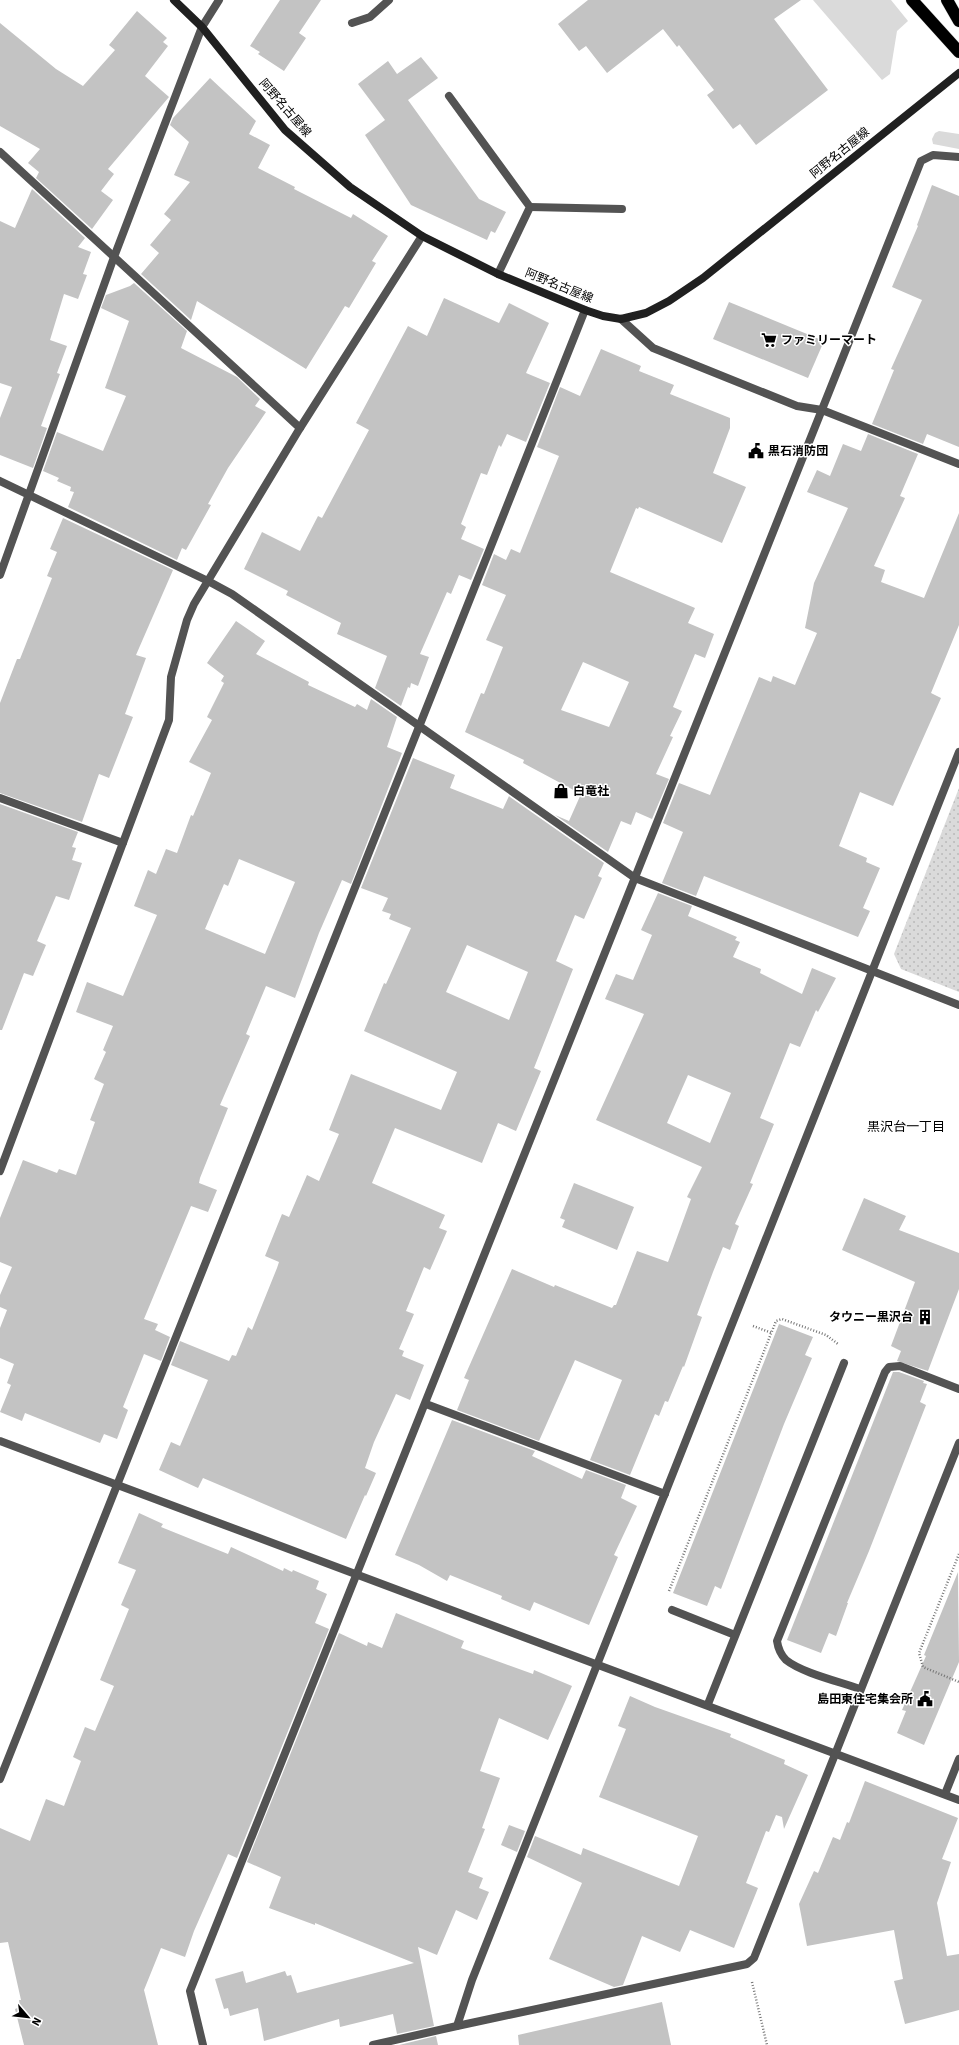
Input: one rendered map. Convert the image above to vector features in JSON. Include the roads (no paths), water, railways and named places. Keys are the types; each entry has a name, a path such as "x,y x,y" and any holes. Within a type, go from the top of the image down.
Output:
{"highway":[{"path":"912,0 959,52"},
{"path":"947,0 959,21"}],"main road":[{"name":"阿野名古屋線","path":"174,0 202,27 285,130 350,187 422,236 498,274 584,310 603,316 621,319 646,313 669,301 703,278 959,73"}],"street":[{"path":"0,575 30,495 114,257 202,27 219,0"},
{"path":"352,23 370,16 389,0"},
{"path":"449,96 530,207"},
{"path":"0,152 300,428"},
{"path":"203,2045 190,1991 426,1404 921,161 933,155 959,157"},
{"path":"530,207 622,209"},
{"path":"498,274 530,207"},
{"path":"0,1171 169,720 171,678 187,620 208,581 300,428 422,236"},
{"path":"0,1779 116,1483 584,310"},
{"path":"621,319 654,348 797,406 822,410 959,464"},
{"path":"0,481 232,594 635,878 873,970 959,1005"},
{"path":"457,2026 475,1973 959,752"},
{"path":"0,798 123,843"},
{"path":"708,1704 844,1362"},
{"path":"860,1689 811,1672 786,1660 779,1652 777,1641 885,1372 889,1367 900,1366 959,1390"},
{"path":"426,1404 665,1494"},
{"path":"0,1441 116,1483 356,1575 708,1704 959,1800"},
{"path":"373,2045 747,1964 754,1958 959,1443"},
{"path":"672,1610 736,1635"},
{"path":"945,1794 959,1759"}],"place":[{"name":"ファミリーマート","path":"769,340"},
{"name":"黒石消防団","path":"756,451"},
{"name":"白竜社","path":"561,791"},
{"name":"タウニー黒沢台","path":"925,1317"},
{"name":"島田東住宅集会所","path":"925,1699"}],"district":[{"name":"黒沢台一丁目","path":"906,1127"}]}
